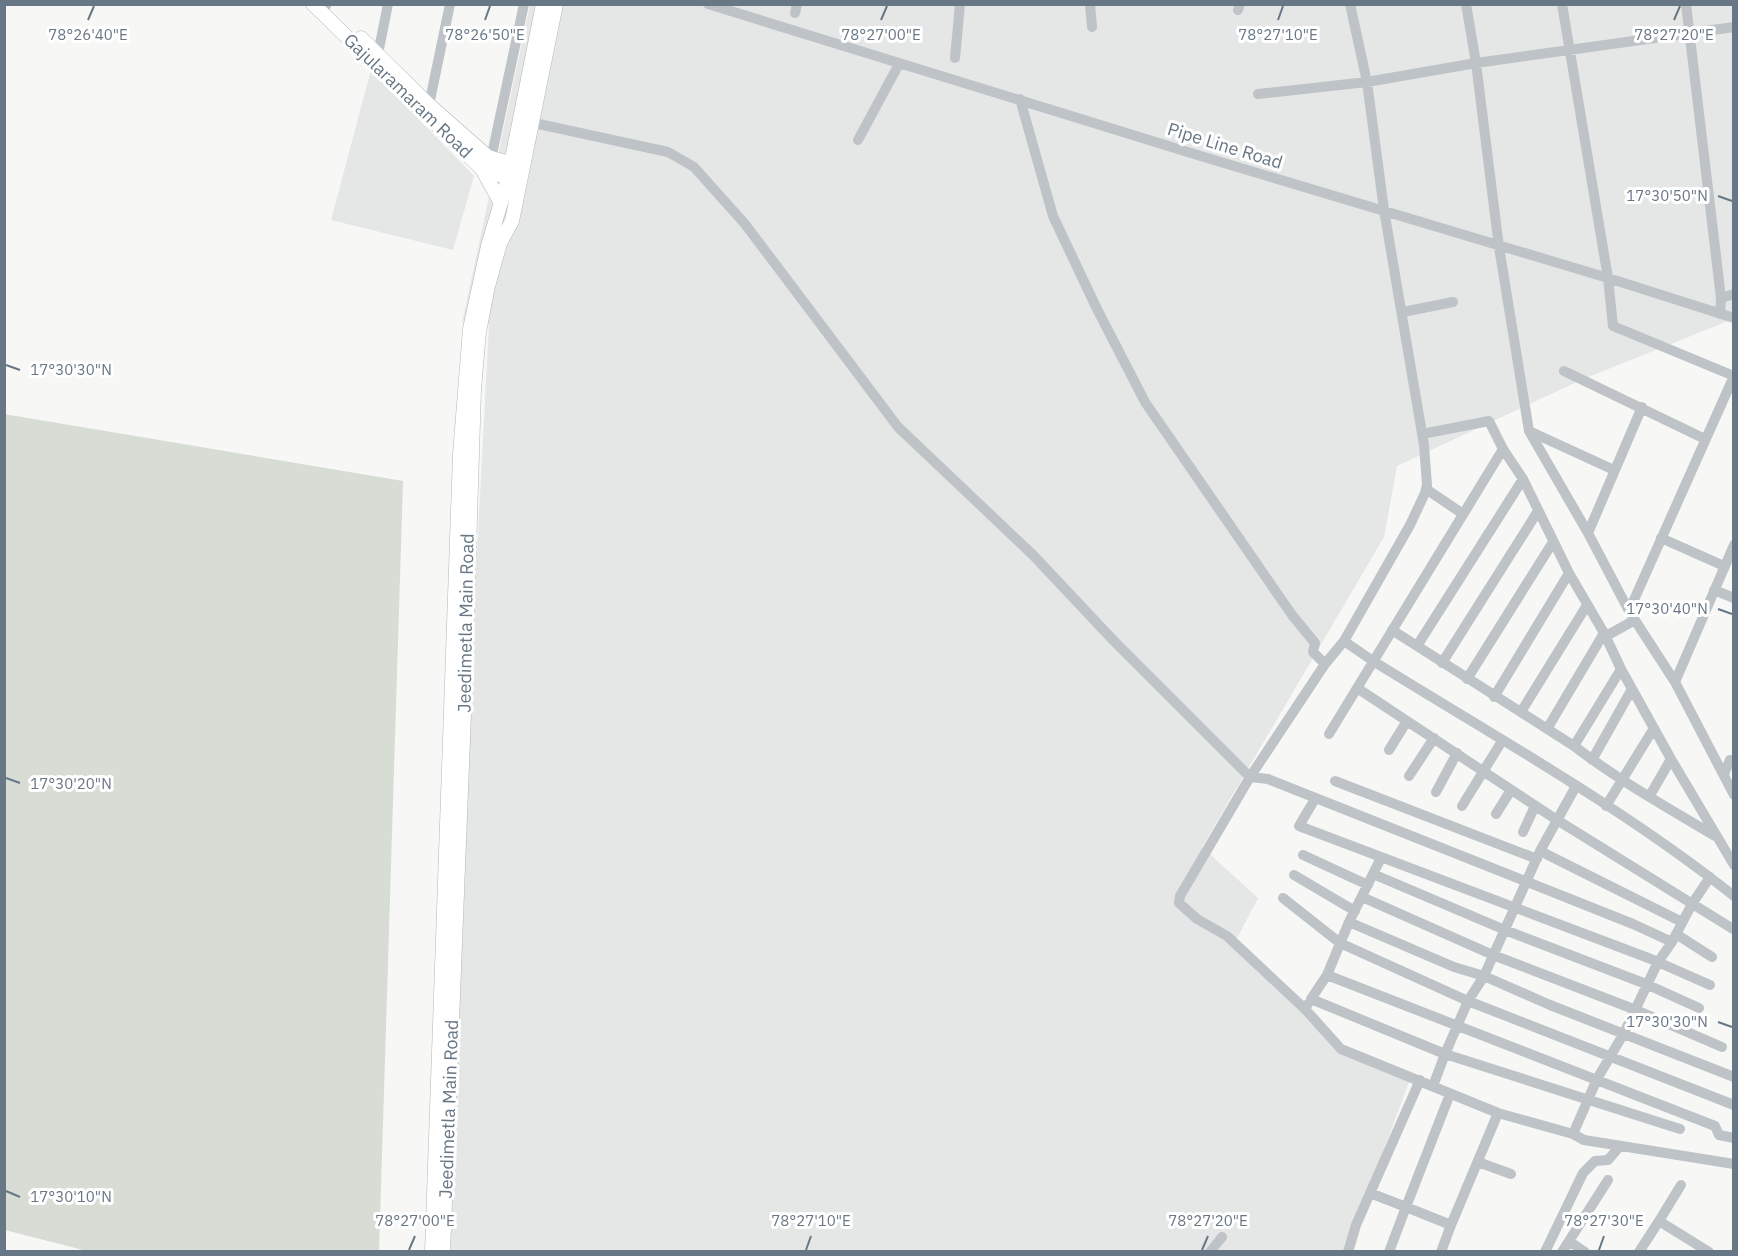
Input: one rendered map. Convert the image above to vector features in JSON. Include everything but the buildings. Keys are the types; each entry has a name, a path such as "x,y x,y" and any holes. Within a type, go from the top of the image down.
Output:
{"main road":[{"name":"Jeedimetla Main Road","path":"432,1251 470,329 488,246 501,203 514,173 543,4"},
{"name":"Jeedimetla Main Road","path":"443,1251 464,713 466,455 478,332 500,243 512,220 534,123 556,4"},
{"name":"Gajularamaram Road","path":"322,5 378,54 487,164"},
{"name":"Gajularamaram Road","path":"322,5 487,164 514,173"},
{"path":"500,243 540,56 549,40"},
{"path":"487,164 501,203"}],"street":[{"path":"378,54 388,4"},
{"path":"429,105 450,4"},
{"path":"487,164 524,4"},
{"name":"Pipe Line Road","path":"708,4 1734,318"},
{"path":"955,58 960,4"},
{"path":"1090,4 1092,27"},
{"path":"1350,4 1367,82 1384,210 1422,434 1426,489 1410,525 1344,641 1325,664 1250,777 1180,897 1179,903 1197,919 1227,936 1308,1004 1341,1049 1498,1113 1576,1135 1584,1140 1734,1164"},
{"path":"1466,4 1476,63 1499,247 1529,430 1632,615 1675,682 1734,795"},
{"path":"1547,729 1605,634 1632,615 1661,538 1734,376 1613,326 1608,278 1562,4"},
{"path":"1686,4 1721,298 1720,314"},
{"path":"1258,94 1367,82 1476,63 1734,27"},
{"path":"858,140 899,64"},
{"path":"1020,99 1053,216 1145,402 1285,606 1315,643 1313,652 1325,664"},
{"path":"534,123 668,152 694,167 745,224 898,427 1034,555 1113,639 1250,777 1268,779 1526,884 1674,938 1712,957"},
{"path":"1721,298 1734,294"},
{"path":"1402,312 1453,302"},
{"path":"1564,371 1705,439"},
{"path":"1588,533 1642,407"},
{"path":"1422,434 1489,421 1503,449 1523,479 1569,573 1605,634 1632,689 1734,865"},
{"path":"1529,430 1614,470"},
{"path":"1329,734 1503,449"},
{"path":"1417,646 1523,479"},
{"path":"1426,489 1463,514"},
{"path":"1442,663 1538,511"},
{"path":"1661,538 1724,566"},
{"path":"1467,679 1553,542"},
{"path":"1675,682 1734,545"},
{"path":"1494,697 1569,573"},
{"path":"1714,590 1734,598"},
{"path":"1521,712 1587,605"},
{"path":"1392,630 1650,797 1717,837"},
{"path":"1344,641 1576,786 1710,877 1734,896"},
{"path":"1574,746 1621,669"},
{"path":"1356,688 1535,806 1733,929"},
{"path":"1592,760 1632,689"},
{"path":"1389,750 1407,721"},
{"path":"1606,806 1654,728"},
{"path":"1409,776 1434,738"},
{"path":"1462,806 1502,741"},
{"path":"1436,792 1456,753"},
{"path":"1724,774 1732,758"},
{"path":"1650,797 1671,759"},
{"path":"1335,781 1539,855 1682,922"},
{"path":"1433,1086 1468,1001 1484,976 1539,855 1576,786"},
{"path":"1496,814 1511,790"},
{"path":"1315,799 1299,826 1658,962 1710,985"},
{"path":"1523,832 1535,806"},
{"path":"1303,855 1368,885"},
{"path":"1308,1004 1327,975 1349,922 1381,858"},
{"path":"1373,874 1504,930 1646,984 1699,1008"},
{"path":"1294,875 1355,911"},
{"path":"1576,1135 1587,1100 1636,1010 1646,984 1710,877"},
{"path":"1362,897 1493,955 1636,1010 1722,1047"},
{"path":"1283,898 1340,944 1468,1001 1734,1105"},
{"path":"1349,922 1454,967 1484,976 1550,1005 1734,1077"},
{"path":"1327,975 1715,1126 1719,1136 1734,1138"},
{"path":"1308,1004 1445,1054 1680,1129"},
{"path":"1348,1251 1356,1225 1420,1080"},
{"path":"1389,1251 1450,1095"},
{"path":"1441,1251 1498,1113"},
{"path":"1576,1135 1585,1134 1734,1158"},
{"path":"1545,1251 1583,1173 1595,1161 1608,1160 1620,1146"},
{"path":"1478,1162 1511,1174"},
{"path":"1563,1251 1608,1180"},
{"path":"1639,1251 1681,1185"},
{"path":"1370,1193 1451,1225"},
{"path":"1659,1221 1709,1251"},
{"path":"1210,1251 1222,1237"},
{"path":"1569,1241 1585,1251"}],"shaded area":[{"path":"530,5 1733,5 1733,319 1581,380 1397,466 1384,537 1202,847 1258,898 1235,942 1331,1041 1412,1074 1346,1251 1218,1252 1215,1249 1213,1252 440,1252 489,325 462,323"},
{"path":"371,70 474,176 453,250 331,220"},
{"path":"4,414 403,481 379,1251 87,1251 5,1230"}]}
